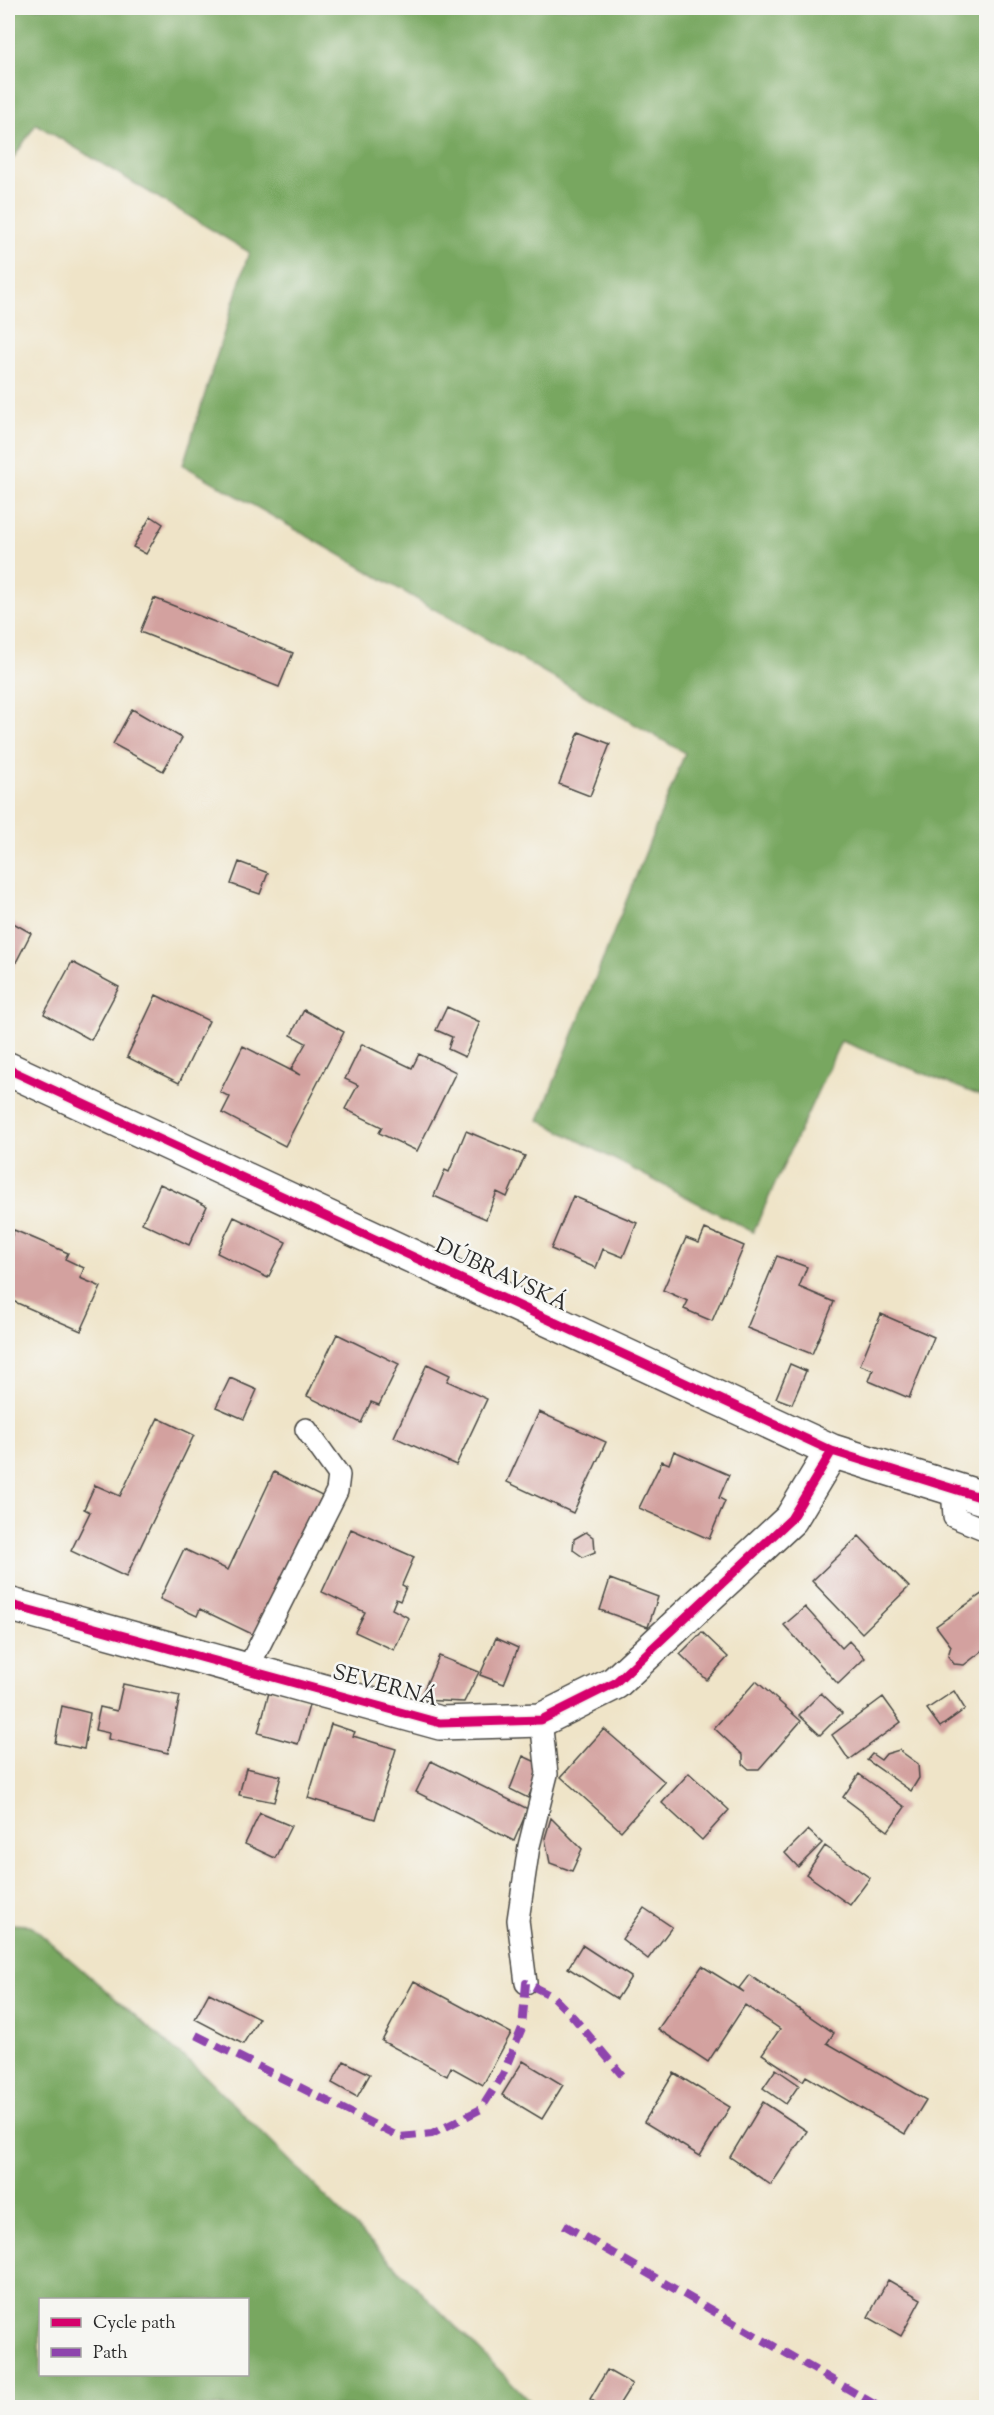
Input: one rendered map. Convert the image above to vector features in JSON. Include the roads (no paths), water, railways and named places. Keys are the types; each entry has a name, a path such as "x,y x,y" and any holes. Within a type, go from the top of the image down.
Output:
{"street":[{"name":"DÚBRAVSKÁ","path":"8,1069 832,1451 987,1498"},
{"name":"SEVERNÁ","path":"8,1604 440,1723 541,1720 615,1683 791,1519 832,1451"}],"lane":[{"path":"247,1670 338,1491 339,1475 306,1429"},
{"path":"952,1488 954,1517 987,1530"},
{"path":"526,1983 518,1920 529,1846 547,1774 541,1720"}]}
